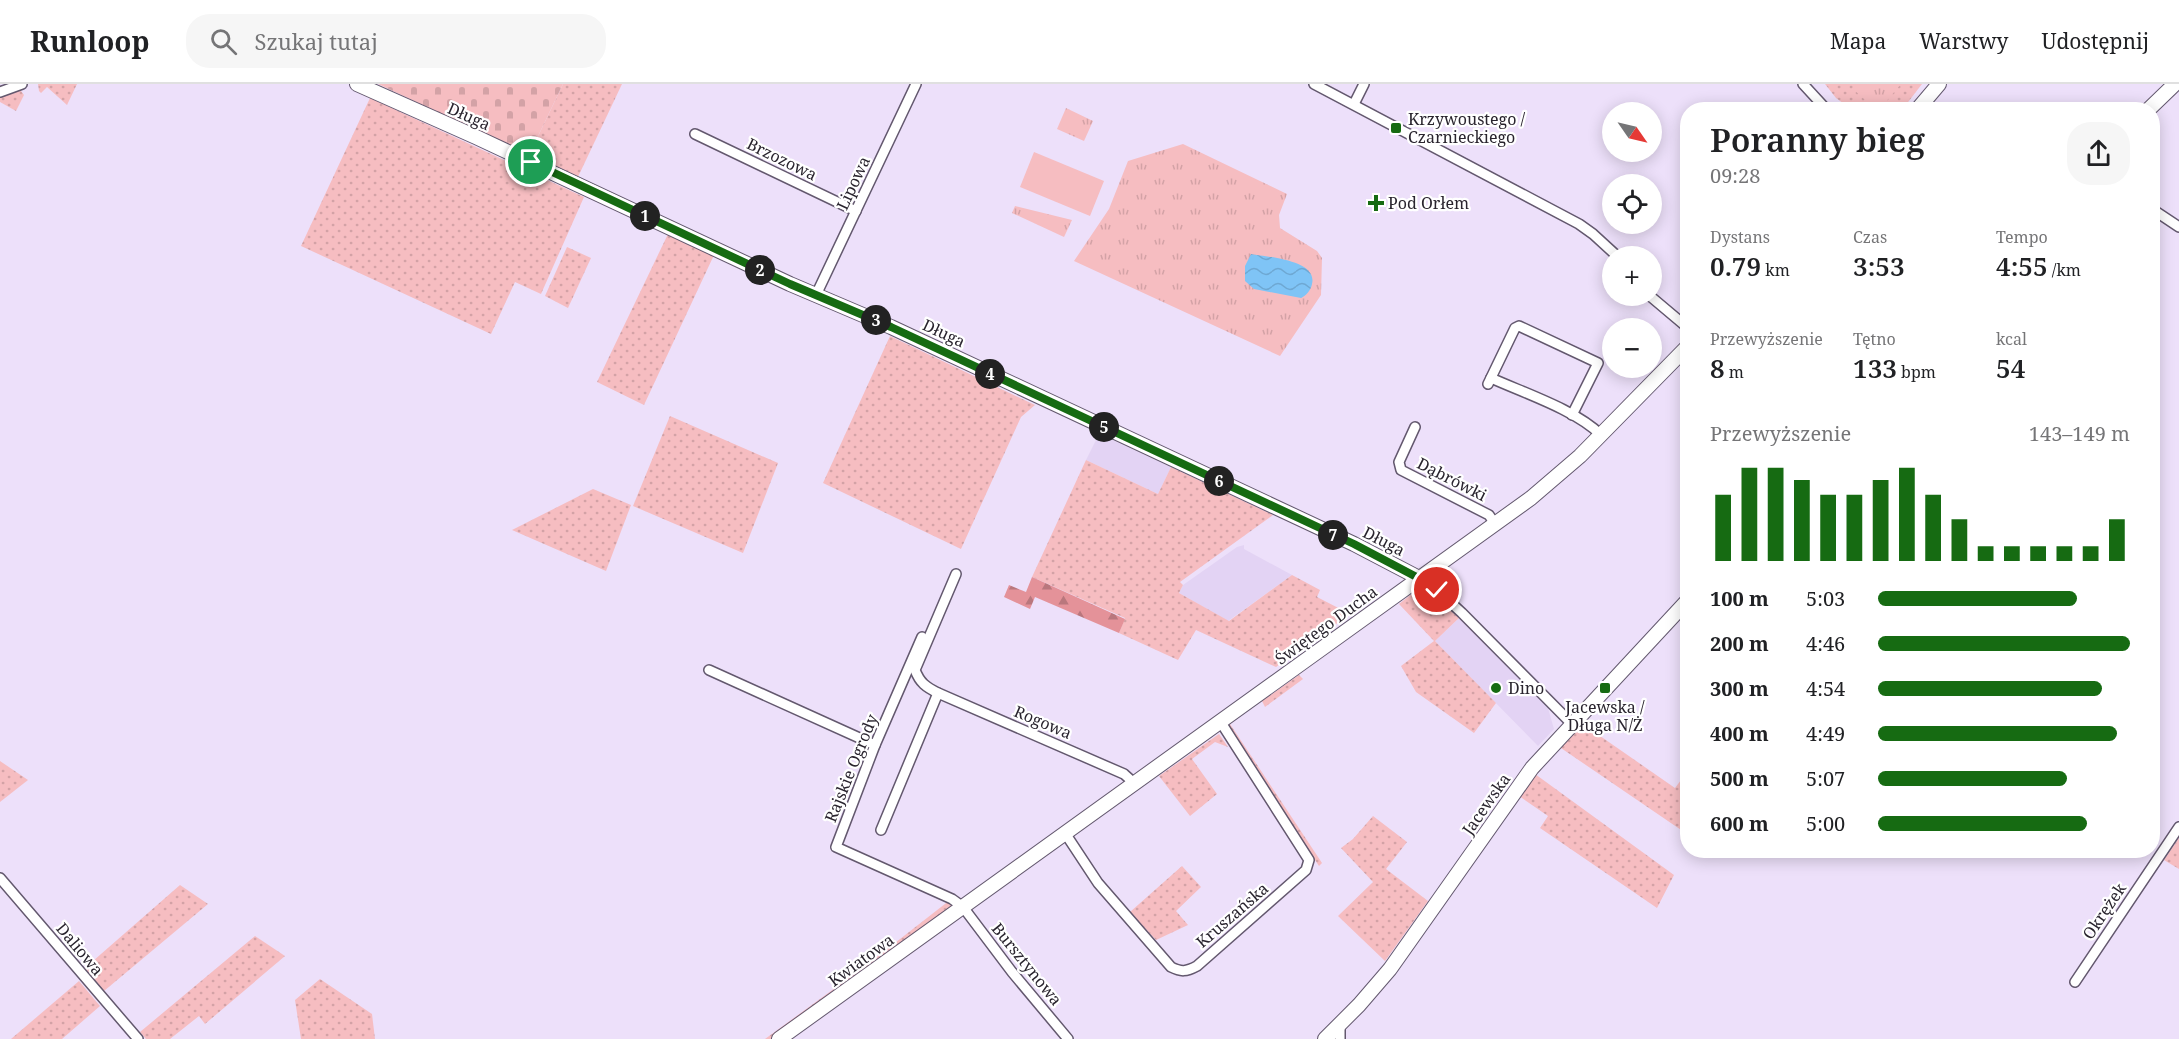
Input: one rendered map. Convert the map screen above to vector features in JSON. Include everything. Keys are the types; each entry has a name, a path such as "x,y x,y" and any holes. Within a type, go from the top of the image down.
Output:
{"street":[{"path":"0,92 22,84"},
{"name":"Długa","path":"357,84 895,329 1354,544 1419,578 1437,590 1462,613 1571,723"},
{"name":"Lipowa","path":"816,295 916,84"},
{"path":"1314,84 1579,224 1606,246"},
{"path":"1354,104 1364,84"},
{"path":"1803,84 1820,102"},
{"path":"1924,102 1939,84"},
{"path":"2156,102 2175,84"},
{"name":"Brzozowa","path":"695,134 856,211"},
{"path":"2160,214 2179,226"},
{"path":"1662,306 1680,321"},
{"path":"1572,415 1598,363 1519,326 1515,328 1490,381 1572,415 1601,435"},
{"name":"Świętego Ducha","path":"963,907 1496,524 1565,470 1680,354"},
{"name":"Dąbrówki","path":"1415,427 1399,462 1401,470 1489,515 1496,524"},
{"name":"Rogowa","path":"956,574 915,670 918,679 925,687 1124,774 1134,783"},
{"name":"Jacewska","path":"1325,1039 1340,1032 1390,969 1532,768 1571,723 1680,608"},
{"name":"Rajskie Ogrody","path":"922,637 875,745 836,847 952,899 963,907"},
{"path":"710,670 875,745"},
{"path":"881,830 938,693"},
{"name":"Kruszańska","path":"1065,833 1098,883 1171,967 1187,972 1197,966 1306,870 1309,860 1220,722"},
{"name":"Okrężek","path":"2160,855 2179,827"},
{"name":"Okrężek","path":"2075,982 2158,858"},
{"name":"Daliowa","path":"0,878 138,1039"},
{"name":"Kwiatowa","path":"779,1039 963,907"},
{"name":"Bursztynowa","path":"963,907 1012,972 1068,1039"}],"shaded area":[{"path":"1099,434 1171,467 1158,494 1086,460"},
{"path":"1244,545 1244,549 1292,575 1228,621 1179,593 1183,585 1237,547"},
{"path":"1459,618 1548,708 1554,729 1538,746 1435,641"}],"green space":[{"path":"38,84 77,84 67,105 47,87 41,93"},
{"path":"378,84 563,84 529,155"},
{"path":"563,84 622,84 577,179 529,155"},
{"path":"1825,84 1922,84 1908,102 1841,102"},
{"path":"1856,84 1901,84 1886,102 1867,102 1853,89"},
{"path":"21,91 24,95 16,111 0,102 0,96"},
{"path":"370,98 584,197 541,294 515,282 491,334 301,246"},
{"path":"1066,108 1093,121 1084,141 1057,129"},
{"path":"1183,144 1287,194 1279,215 1280,228 1317,251 1322,258 1321,295 1280,356 1074,261 1109,209 1128,161"},
{"path":"1034,152 1104,181 1090,216 1020,187"},
{"path":"1015,206 1072,220 1064,237 1012,213"},
{"path":"668,234 714,255 644,405 597,382"},
{"path":"567,247 591,258 568,308 545,296"},
{"path":"890,336 1035,405 1021,417 961,549 823,483"},
{"path":"670,416 778,463 743,553 633,506"},
{"path":"1086,460 1158,494 1171,467 1273,515 1180,582 1183,585 1179,593 1229,621 1292,575 1320,590 1317,597 1350,614 1276,667 1196,630 1178,660 1119,633 1125,618 1032,577"},
{"path":"593,489 631,505 606,571 512,530"},
{"path":"1032,577 1125,619 1119,633 1035,597 1030,609 1004,597 1009,585 1026,592"},
{"path":"1414,592 1432,597 1459,618 1435,641 1496,703 1474,733 1416,692 1401,666 1434,641 1399,604"},
{"path":"1299,675 1303,679 1265,707 1262,701"},
{"path":"1580,722 1675,788 1680,781 1680,829 1558,746"},
{"path":"1230,724 1322,863 1319,866 1227,726"},
{"path":"1219,734 1228,747 1215,742 1192,759 1217,794 1190,816 1159,776"},
{"path":"0,761 28,780 0,802"},
{"path":"1535,774 1674,875 1657,908 1540,828 1548,816 1519,796"},
{"path":"1373,816 1407,842 1386,869 1428,901 1385,961 1338,916 1373,882 1341,848 1353,839"},
{"path":"2179,838 2179,869 2164,860"},
{"path":"1182,866 1201,887 1176,911 1188,925 1156,940 1130,912"},
{"path":"180,885 208,904 104,991 85,968"},
{"path":"950,900 953,904 951,909 772,1039 765,1039 868,964"},
{"path":"255,936 285,956 205,1024 199,1016 170,1039 146,1039 140,1032"},
{"path":"320,979 372,1014 375,1039 301,1039 295,1000"},
{"path":"79,981 100,1006 62,1039 11,1039"}],"water":[{"path":"1251,254 1279,258 1300,265 1312,276 1309,291 1301,298 1254,289 1245,281 1245,266"}],"place":[{"name":"Krzywoustego / Czarnieckiego","path":"1396,128"},
{"name":"Pod Orłem","path":"1376,203"},
{"name":"Dino","path":"1496,688"},
{"name":"Jacewska / Długa N/Ż","path":"1605,688"}],"route":[{"path":"531,162 790,284 891,327 1354,544 1437,590"}]}
